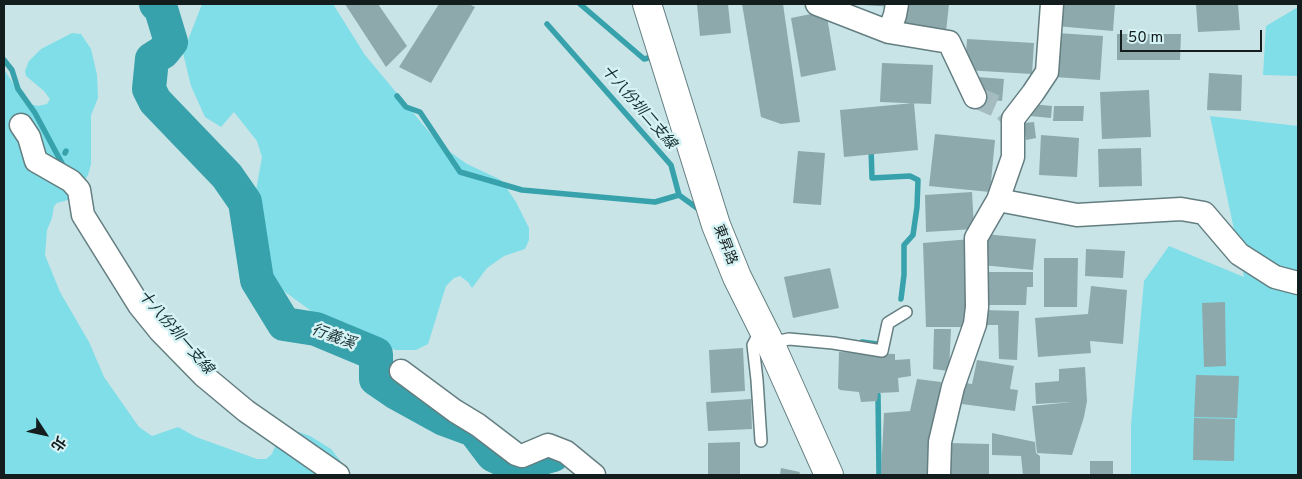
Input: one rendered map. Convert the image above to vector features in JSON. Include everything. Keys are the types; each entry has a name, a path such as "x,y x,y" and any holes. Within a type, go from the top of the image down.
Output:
{"street":[{"name":"東昇路","path":"647,4 716,225 737,278 830,475"},
{"path":"817,4 889,32 949,42 975,97"},
{"path":"889,32 896,14 897,4"},
{"path":"939,475 940,442 953,387 975,324 977,307 976,238 998,200 1013,157 1013,119 1047,72 1052,4"},
{"path":"21,124 29,137 36,160 71,181 79,190 83,216 139,305 160,331 204,376 246,411 338,475"},
{"path":"998,200 1077,215 1181,210 1204,213 1239,254 1275,277 1298,283"},
{"path":"401,371 455,411 478,424 516,454 522,456 548,445 566,452 594,475"}],"lane":[{"path":"761,441 758,380 753,345 766,336 833,343 882,351 888,323 906,312"}],"shaded area":[{"path":"202,4 333,4 365,55 440,145 467,164 501,180 516,202 529,228 529,240 525,249 504,256 487,268 472,288 460,276 454,278 446,286 428,344 416,350 395,350 354,331 325,321 274,284 261,260 255,196 262,157 257,141 234,112 221,127 205,117 191,86 183,53"},
{"path":"1298,7 1298,76 1263,75 1266,26"},
{"path":"72,33 81,34 91,49 97,75 98,98 91,115 91,164 88,175 77,193 68,200 57,203 54,206 47,230 45,255 60,292 89,342 104,377 139,427 152,436 178,427 196,437 257,459 266,459 272,454 276,444 285,432 296,431 310,436 331,449 342,463 344,475 4,475 4,69 25,103 38,106 47,104 50,99 44,91 26,76 25,71 29,61 41,49"},
{"path":"1210,116 1298,126 1298,475 1131,475 1131,425 1144,281 1169,246 1244,277"}],"building":[{"path":"345,4 378,4 407,46 386,67"},
{"path":"439,4 469,4 475,7 431,83 399,67"},
{"path":"697,4 728,4 731,33 700,36"},
{"path":"742,4 783,4 800,122 781,124 761,117"},
{"path":"894,4 894,7 863,5"},
{"path":"903,4 949,4 946,32 900,27"},
{"path":"1057,4 1115,4 1113,31 1056,26"},
{"path":"1196,4 1238,4 1240,30 1198,32"},
{"path":"826,11 836,70 801,77 791,18"},
{"path":"1057,33 1103,36 1100,80 1054,77"},
{"path":"1117,34 1181,34 1180,60 1117,60"},
{"path":"967,39 1034,43 1032,74 965,70"},
{"path":"882,63 933,65 931,104 880,102"},
{"path":"1209,73 1242,75 1241,111 1207,110"},
{"path":"978,77 1004,79 1002,101 975,98"},
{"path":"1149,90 1151,137 1102,139 1100,92"},
{"path":"914,103 918,150 844,157 840,110"},
{"path":"1031,104 1052,106 1051,118 1030,116"},
{"path":"1054,106 1084,106 1083,121 1053,121"},
{"path":"1034,122 1036,138 1026,140 1024,123"},
{"path":"935,134 995,140 990,192 929,186"},
{"path":"1041,135 1079,138 1077,177 1039,175"},
{"path":"1141,148 1142,186 1099,187 1098,149"},
{"path":"798,151 825,153 821,205 793,203"},
{"path":"972,192 974,229 926,232 925,195"},
{"path":"985,234 1036,239 1033,270 982,265"},
{"path":"971,239 968,327 926,327 923,243"},
{"path":"1086,249 1125,251 1123,278 1085,276"},
{"path":"1044,258 1078,258 1077,307 1044,307"},
{"path":"830,268 839,308 793,318 784,277"},
{"path":"986,272 1033,272 1033,287 1027,287 1026,305 985,305"},
{"path":"1091,286 1127,290 1123,344 1090,341 1091,353 1038,357 1035,318 1088,314"},
{"path":"1225,302 1226,366 1204,367 1202,303"},
{"path":"984,310 1019,311 1017,360 999,359 998,325 984,325"},
{"path":"934,329 951,329 949,371 933,369"},
{"path":"743,348 745,391 711,393 709,350"},
{"path":"839,352 895,354 895,360 910,359 911,376 898,378 899,392 878,393 877,401 861,402 859,392 840,390 838,388"},
{"path":"977,360 1014,366 1010,389 1018,390 1015,411 962,404 965,383 972,384"},
{"path":"1085,367 1087,401 1072,455 1037,453 1032,406 1071,402 1036,404 1035,383 1059,381 1059,369"},
{"path":"1196,375 1239,376 1237,418 1194,417"},
{"path":"917,379 941,382 930,475 881,475 884,413 910,411"},
{"path":"751,399 752,429 708,431 706,402"},
{"path":"1194,418 1235,419 1234,461 1193,460"},
{"path":"992,433 1035,442 1036,453 1040,456 1040,475 1023,475 1021,456 992,455"},
{"path":"740,442 740,475 708,475 708,443"},
{"path":"948,443 989,444 989,475 949,475"},
{"path":"1090,461 1113,461 1113,475 1090,475"},
{"path":"781,468 800,472 799,475 780,475"}],"waterway":[{"name":"行義溪","path":"156,4 161,9 171,42 163,52 152,59 149,89 155,101 227,176 245,202 257,280 284,324 316,329 376,354 376,379 395,392 444,419 474,430 493,455 508,462 524,463 553,455"},
{"path":"580,4 644,59 648,58"},
{"name":"十八份圳二支線","path":"547,24 671,165 679,195 701,211"},
{"name":"十八份圳一支線","path":"4,60 12,70 18,89 35,113 65,169"},
{"path":"397,96 406,107 420,112 460,172 522,190 655,202 679,195"},
{"path":"871,147 872,178 910,176 918,180 913,235 904,245 904,275 901,299"},
{"name":"十八份圳二支線","path":"862,342 877,344"},
{"path":"878,395 879,475"}],"tunnel":[{"path":"975,97 1003,109 1013,119"}]}
